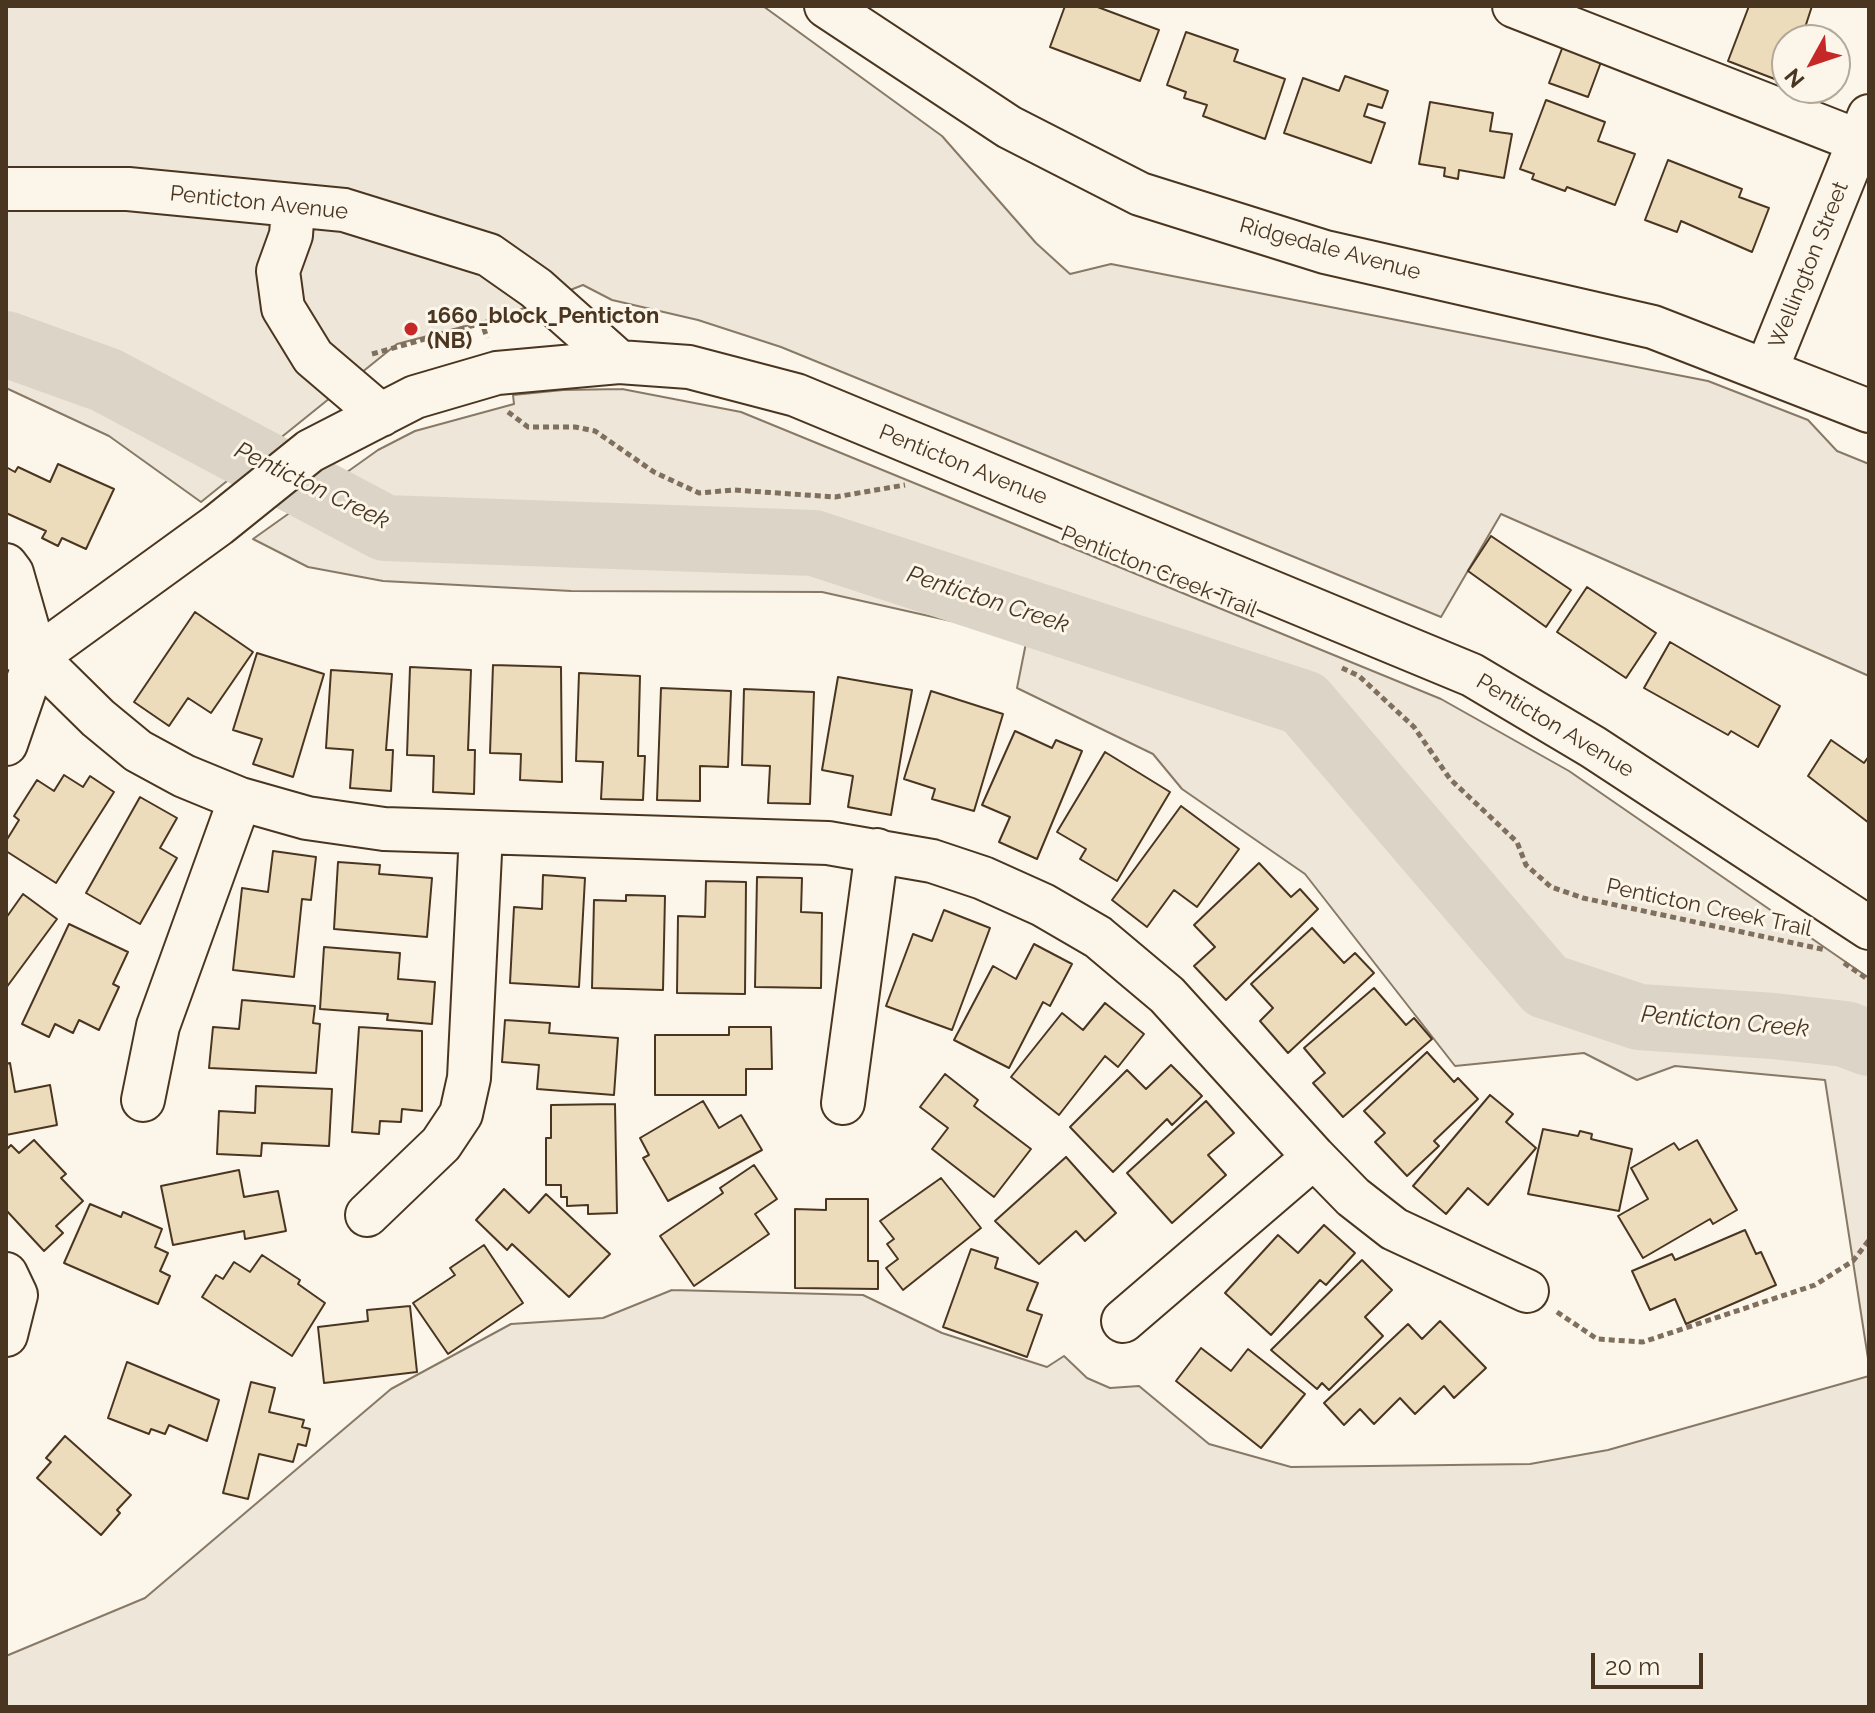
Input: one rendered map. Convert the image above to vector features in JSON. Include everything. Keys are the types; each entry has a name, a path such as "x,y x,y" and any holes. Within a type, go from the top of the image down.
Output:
{"street":[{"name":"Ridgedale Avenue","path":"826,6 1009,127 1140,194 1325,252 1653,327 1869,411"},
{"path":"1514,6 1866,133"},
{"name":"Wellington Street","path":"1766,371 1866,133"},
{"name":"Penticton Avenue","path":"6,189 128,189 344,210 489,255 536,288 619,362 689,367 796,395 1472,675 1593,747 1869,928"},
{"path":"293,207 291,235 278,271 283,308 313,357 381,415"},
{"path":"21,652 218,525 310,451 415,397 497,373 619,362"},
{"path":"6,565 12,573 21,652 6,744"},
{"path":"21,652 138,751 184,776 240,799 322,820 384,829 828,843 932,861 983,878 1043,905 1098,937 1167,995 1314,1157 1353,1197 1394,1229 1527,1291"},
{"path":"143,1100 158,1026 240,799"},
{"path":"367,1215 441,1144 461,1114 469,1078 481,833"},
{"path":"843,1103 877,850"},
{"path":"1123,1321 1314,1157"},
{"path":"6,1274 16,1295 6,1335"}],"path":[{"path":"366,353 376,355 482,323 509,414 528,427 575,427 595,431 654,472 699,493 734,490 835,497 909,485"},
{"name":"Penticton Creek Trail","path":"1339,666 1359,676 1414,727 1450,779 1517,842 1526,865 1551,887 1583,898 1825,949 1869,980"},
{"path":"1527,1291 1597,1339 1643,1342 1815,1285 1853,1261 1869,1240"}],"shaded area":[{"path":"6,6 763,6 942,136 1036,243 1070,274 1111,264 1708,381 1808,420 1837,451 1869,464 1869,676 1501,514 1441,617 781,347 698,320 612,300 583,285 504,316 397,344 201,502 109,436 6,388"},
{"path":"622,389 741,412 1441,699 1569,771 1869,978 1869,1365 1825,1080 1675,1066 1637,1080 1584,1053 1455,1066 1305,874 1182,789 1153,754 1017,688 1027,638 822,592 571,591 383,581 308,567 253,539 378,450 415,431 514,404 513,395"},
{"path":"672,1290 863,1295 942,1333 1047,1367 1064,1356 1087,1378 1110,1388 1139,1386 1209,1444 1291,1467 1530,1464 1608,1450 1869,1376 1869,1707 6,1707 6,1656 145,1598 391,1389 511,1324 603,1318"}],"building":[{"path":"1065,6 1095,6 1159,30 1140,81 1050,47"},
{"path":"1749,6 1812,6 1806,24 1771,24 1771,78 1728,61"},
{"path":"1186,32 1238,50 1234,61 1285,79 1265,139 1203,116 1207,105 1184,98 1186,92 1167,85"},
{"path":"1563,46 1601,62 1588,97 1549,83"},
{"path":"1345,76 1388,91 1382,108 1368,104 1364,116 1385,123 1371,163 1284,133 1303,78 1339,91"},
{"path":"1546,100 1605,122 1598,141 1635,154 1615,205 1567,187 1565,191 1532,179 1534,174 1520,169"},
{"path":"1430,102 1493,113 1490,131 1512,134 1504,178 1459,170 1458,179 1444,176 1445,168 1419,164"},
{"path":"1668,160 1742,189 1739,197 1769,208 1752,252 1681,221 1677,232 1645,220"},
{"path":"58,464 114,489 86,549 62,538 58,546 42,538 46,531 6,513 6,467 15,472 18,467 50,482"},
{"path":"1491,536 1571,590 1546,627 1468,571"},
{"path":"1587,587 1656,633 1626,678 1557,632"},
{"path":"195,612 253,652 211,713 188,698 169,726 134,702"},
{"path":"1670,642 1780,706 1758,747 1731,731 1728,735 1644,688"},
{"path":"257,653 324,674 293,777 253,764 262,739 233,730"},
{"path":"493,665 561,667 562,782 520,780 521,754 490,753"},
{"path":"410,667 471,670 468,750 475,750 474,794 433,792 434,756 407,755"},
{"path":"331,670 392,674 386,750 393,750 391,791 350,788 353,750 326,748"},
{"path":"579,673 640,676 638,756 645,756 643,800 601,799 603,762 576,761"},
{"path":"838,677 912,690 891,815 848,807 853,776 822,770"},
{"path":"661,688 731,691 728,767 700,766 700,801 657,800"},
{"path":"744,689 814,692 810,804 768,803 770,766 742,765"},
{"path":"931,691 1003,714 974,811 932,799 935,789 904,779"},
{"path":"1015,731 1052,748 1056,740 1082,751 1037,859 999,842 1010,817 982,805"},
{"path":"1831,740 1864,763 1869,756 1869,823 1808,776"},
{"path":"1105,752 1170,792 1117,881 1080,859 1086,849 1057,832"},
{"path":"64,775 83,787 90,776 114,792 56,883 6,851 6,841 19,820 14,816 37,780 54,791"},
{"path":"140,797 177,818 160,848 177,858 140,924 86,893"},
{"path":"1181,806 1239,849 1197,907 1174,890 1147,927 1112,900"},
{"path":"273,851 316,857 311,900 302,899 294,977 233,970 242,888 268,892"},
{"path":"338,862 380,865 379,874 432,878 427,937 334,929"},
{"path":"1259,863 1291,897 1300,889 1318,909 1226,1000 1194,966 1215,947 1194,925"},
{"path":"543,875 585,878 579,987 510,983 514,907 542,909"},
{"path":"757,877 802,878 801,912 822,913 821,988 755,987"},
{"path":"706,881 746,882 745,994 677,993 678,916 705,917"},
{"path":"23,894 57,919 6,988 6,918"},
{"path":"626,895 665,896 663,990 592,988 594,900 626,901"},
{"path":"944,910 990,928 952,1030 886,1006 913,934 932,941"},
{"path":"69,924 128,952 113,984 119,987 99,1030 79,1020 73,1033 55,1024 49,1037 22,1024"},
{"path":"1312,928 1344,963 1355,953 1374,973 1288,1053 1260,1021 1273,1008 1251,984"},
{"path":"1034,944 1072,964 1050,1006 1043,1002 1009,1068 954,1040 993,966 1016,979"},
{"path":"324,947 400,953 398,979 435,982 432,1024 387,1020 388,1014 320,1009"},
{"path":"1374,988 1406,1025 1414,1018 1432,1039 1343,1117 1313,1083 1325,1073 1304,1048"},
{"path":"242,1000 315,1006 313,1023 320,1024 316,1073 209,1068 213,1027 239,1029"},
{"path":"1105,1003 1144,1034 1118,1067 1105,1056 1059,1115 1011,1077 1062,1013 1083,1030"},
{"path":"505,1020 550,1023 549,1033 618,1038 614,1095 537,1089 539,1065 502,1062"},
{"path":"359,1027 422,1031 422,1111 402,1109 401,1122 380,1121 379,1134 352,1132"},
{"path":"729,1027 771,1027 772,1069 746,1069 746,1095 655,1095 655,1035 729,1035"},
{"path":"1427,1052 1454,1082 1458,1078 1478,1099 1434,1141 1439,1146 1407,1176 1375,1142 1385,1133 1364,1111"},
{"path":"10,1063 15,1092 50,1085 57,1125 6,1135 6,1064"},
{"path":"1171,1065 1202,1096 1172,1125 1167,1119 1113,1172 1070,1127 1127,1070 1146,1089"},
{"path":"945,1074 978,1100 974,1106 1031,1149 994,1197 932,1149 948,1128 920,1107"},
{"path":"256,1086 332,1089 329,1146 262,1143 261,1156 217,1154 219,1111 255,1113"},
{"path":"1490,1095 1513,1114 1506,1122 1536,1148 1488,1205 1468,1188 1446,1214 1413,1186"},
{"path":"703,1101 719,1128 741,1115 762,1150 668,1201 643,1158 649,1155 640,1138"},
{"path":"1206,1101 1234,1133 1208,1155 1226,1175 1172,1223 1127,1173"},
{"path":"615,1104 617,1213 588,1214 588,1205 567,1206 567,1197 561,1197 561,1185 546,1185 546,1138 551,1138 551,1105"},
{"path":"1543,1129 1578,1136 1580,1131 1592,1134 1591,1139 1632,1149 1619,1211 1528,1194"},
{"path":"34,1140 66,1174 61,1178 83,1201 56,1226 63,1233 44,1251 6,1210 6,1150 11,1145 19,1153"},
{"path":"1697,1140 1737,1210 1713,1224 1710,1219 1643,1258 1618,1216 1648,1199 1631,1168 1674,1143 1679,1150"},
{"path":"1066,1157 1116,1213 1085,1241 1076,1231 1039,1264 995,1221"},
{"path":"754,1165 777,1199 755,1214 769,1234 694,1286 660,1236 723,1193 720,1188"},
{"path":"239,1170 244,1197 278,1191 286,1231 245,1239 244,1231 173,1245 161,1186"},
{"path":"941,1178 981,1228 903,1290 886,1268 898,1259 887,1244 894,1239 880,1221"},
{"path":"504,1189 529,1213 546,1194 610,1254 569,1297 512,1244 507,1250 476,1220"},
{"path":"826,1199 868,1199 868,1261 878,1261 878,1289 795,1288 795,1209 826,1210"},
{"path":"90,1204 121,1217 123,1212 162,1229 155,1247 168,1253 160,1271 170,1276 158,1304 64,1263"},
{"path":"1324,1225 1355,1253 1326,1285 1320,1280 1271,1335 1225,1293 1278,1235 1298,1253"},
{"path":"1745,1230 1756,1254 1761,1252 1776,1285 1686,1324 1675,1299 1650,1310 1632,1271 1672,1254 1675,1260"},
{"path":"484,1245 523,1303 448,1354 413,1303 455,1275 450,1268"},
{"path":"971,1249 998,1258 995,1268 1038,1283 1027,1310 1042,1315 1027,1357 943,1327"},
{"path":"262,1255 300,1280 298,1284 325,1303 292,1356 202,1297 216,1275 223,1279 234,1262 250,1272"},
{"path":"1362,1260 1392,1290 1365,1317 1383,1336 1329,1390 1322,1383 1317,1389 1271,1350"},
{"path":"410,1306 417,1372 324,1383 318,1327 368,1321 367,1310"},
{"path":"1440,1321 1486,1368 1454,1398 1444,1386 1415,1414 1400,1398 1374,1424 1360,1409 1344,1425 1324,1403 1408,1324 1422,1339"},
{"path":"1201,1348 1231,1371 1248,1349 1305,1394 1261,1448 1176,1381"},
{"path":"127,1362 219,1400 207,1441 169,1425 165,1434 151,1429 149,1434 108,1418"},
{"path":"251,1382 275,1388 269,1412 304,1420 302,1427 310,1429 306,1446 298,1444 293,1462 259,1454 248,1499 223,1493"},
{"path":"65,1436 131,1495 101,1535 37,1478 51,1462 46,1458"}],"waterway":[{"name":"Penticton Creek","path":"6,344 106,380 385,528 814,543 1304,703 1546,986 1639,1017 1845,1034 1869,1043"}],"place":[{"name":"1660_block_Penticton (NB)","path":"411,329"}]}
